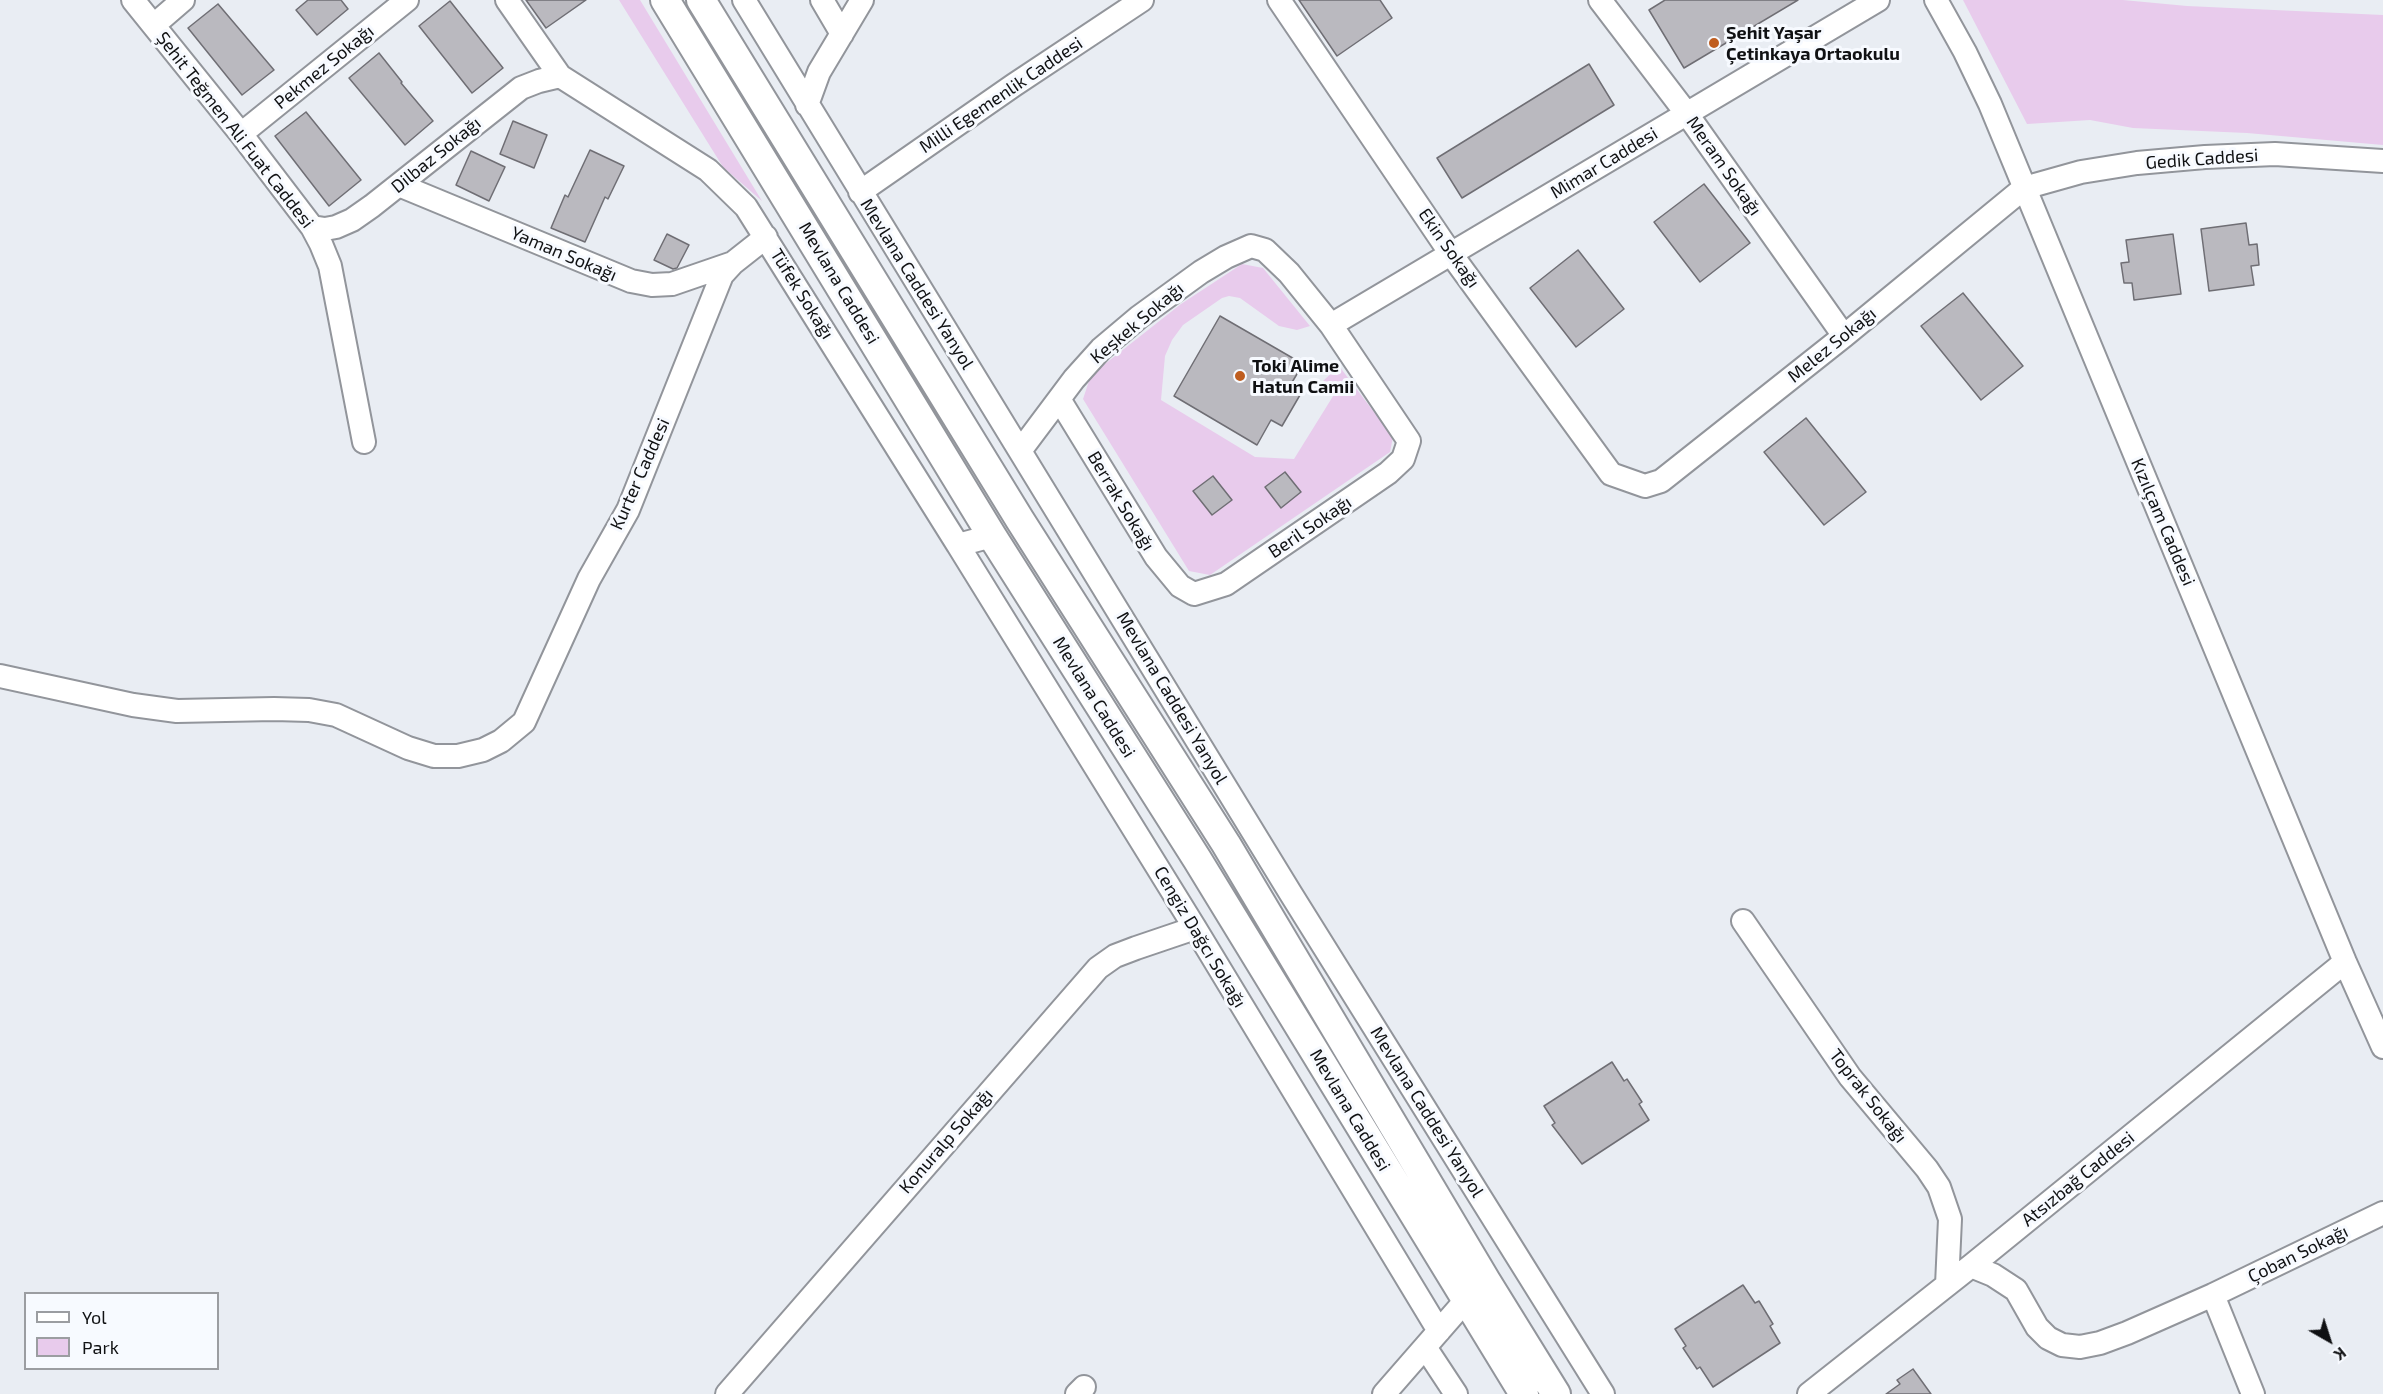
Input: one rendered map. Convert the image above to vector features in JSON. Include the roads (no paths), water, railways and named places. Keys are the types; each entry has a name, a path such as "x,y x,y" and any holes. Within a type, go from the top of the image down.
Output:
{"main road":[{"name":"Mevlana Caddesi","path":"665,0 992,536 1197,859 1524,1394"},
{"name":"Mevlana Caddesi","path":"700,0 1020,520 1226,844 1485,1281 1556,1394"}],"street":[{"name":"Şehit Teğmen Ali Fuat Caddesi","path":"133,0 241,134 312,227 321,243 330,266 364,442"},
{"path":"154,25 183,0"},
{"name":"Pekmez Sokağı","path":"241,134 407,0"},
{"path":"507,0 560,76"},
{"name":"Mevlana Caddesi Yanyol","path":"744,0 1298,904 1603,1394"},
{"path":"822,0 842,34"},
{"path":"807,105 819,72 862,0"},
{"name":"Milli Egemenlik Caddesi","path":"860,192 1004,92 1143,0"},
{"name":"Ekin Sokağı","path":"1278,0 1451,254 1611,474 1632,483"},
{"name":"Meram Sokağı","path":"1600,0 1687,114 1844,336"},
{"name":"Mimar Caddesi","path":"1331,325 1878,0"},
{"name":"Kızılçam Caddesi","path":"1936,0 1980,83 2345,962 2383,1047"},
{"name":"Dilbaz Sokağı","path":"312,227 325,229 352,220 521,88 560,76"},
{"name":"Tüfek Sokağı","path":"560,76 708,170 746,207 958,546"},
{"name":"Gedik Caddesi","path":"2024,188 2081,172 2137,163 2205,157 2275,154 2383,161"},
{"name":"Yaman Sokağı","path":"399,185 631,282 652,285 672,284 733,263"},
{"name":"Melez Sokağı","path":"1632,483 1644,486 1661,481 1844,336 2024,188"},
{"name":"Kurter Caddesi","path":"0,676 133,705 177,711 309,710 336,715 408,748 434,756 458,756 483,750 501,741 524,722 589,579 637,489 722,275 733,263 766,237"},
{"name":"Keşkek Sokağı","path":"1020,452 1101,348 1201,272 1251,246 1265,250 1275,258 1331,325"},
{"name":"Beril Sokağı","path":"1194,594 1226,584 1388,473 1403,459 1409,441 1331,325"},
{"name":"Berrak Sokağı","path":"1059,399 1156,557 1180,586 1194,594"},
{"path":"958,546 992,536"},
{"name":"Cengiz Dağcı Sokağı","path":"958,546 1195,928 1432,1339 1456,1394"},
{"name":"Toprak Sokağı","path":"1743,921 1850,1077 1927,1169 1939,1187 1950,1219 1947,1285"},
{"name":"Konuralp Sokağı","path":"727,1394 1076,990 1098,968 1115,956 1195,928"},
{"name":"Atsızbağ Caddesi","path":"1809,1394 1971,1266 2345,962"},
{"name":"Çoban Sokağı","path":"1971,1266 1993,1275 2016,1290 2037,1327 2048,1338 2062,1345 2080,1347 2100,1343 2213,1295 2383,1213"},
{"path":"2213,1295 2253,1394"},
{"path":"1384,1394 1466,1300"}],"place":[{"name":"Şehit Yaşar Çetinkaya Ortaokulu","path":"1714,43"},
{"name":"Toki Alime Hatun Camii","path":"1240,376"}]}
